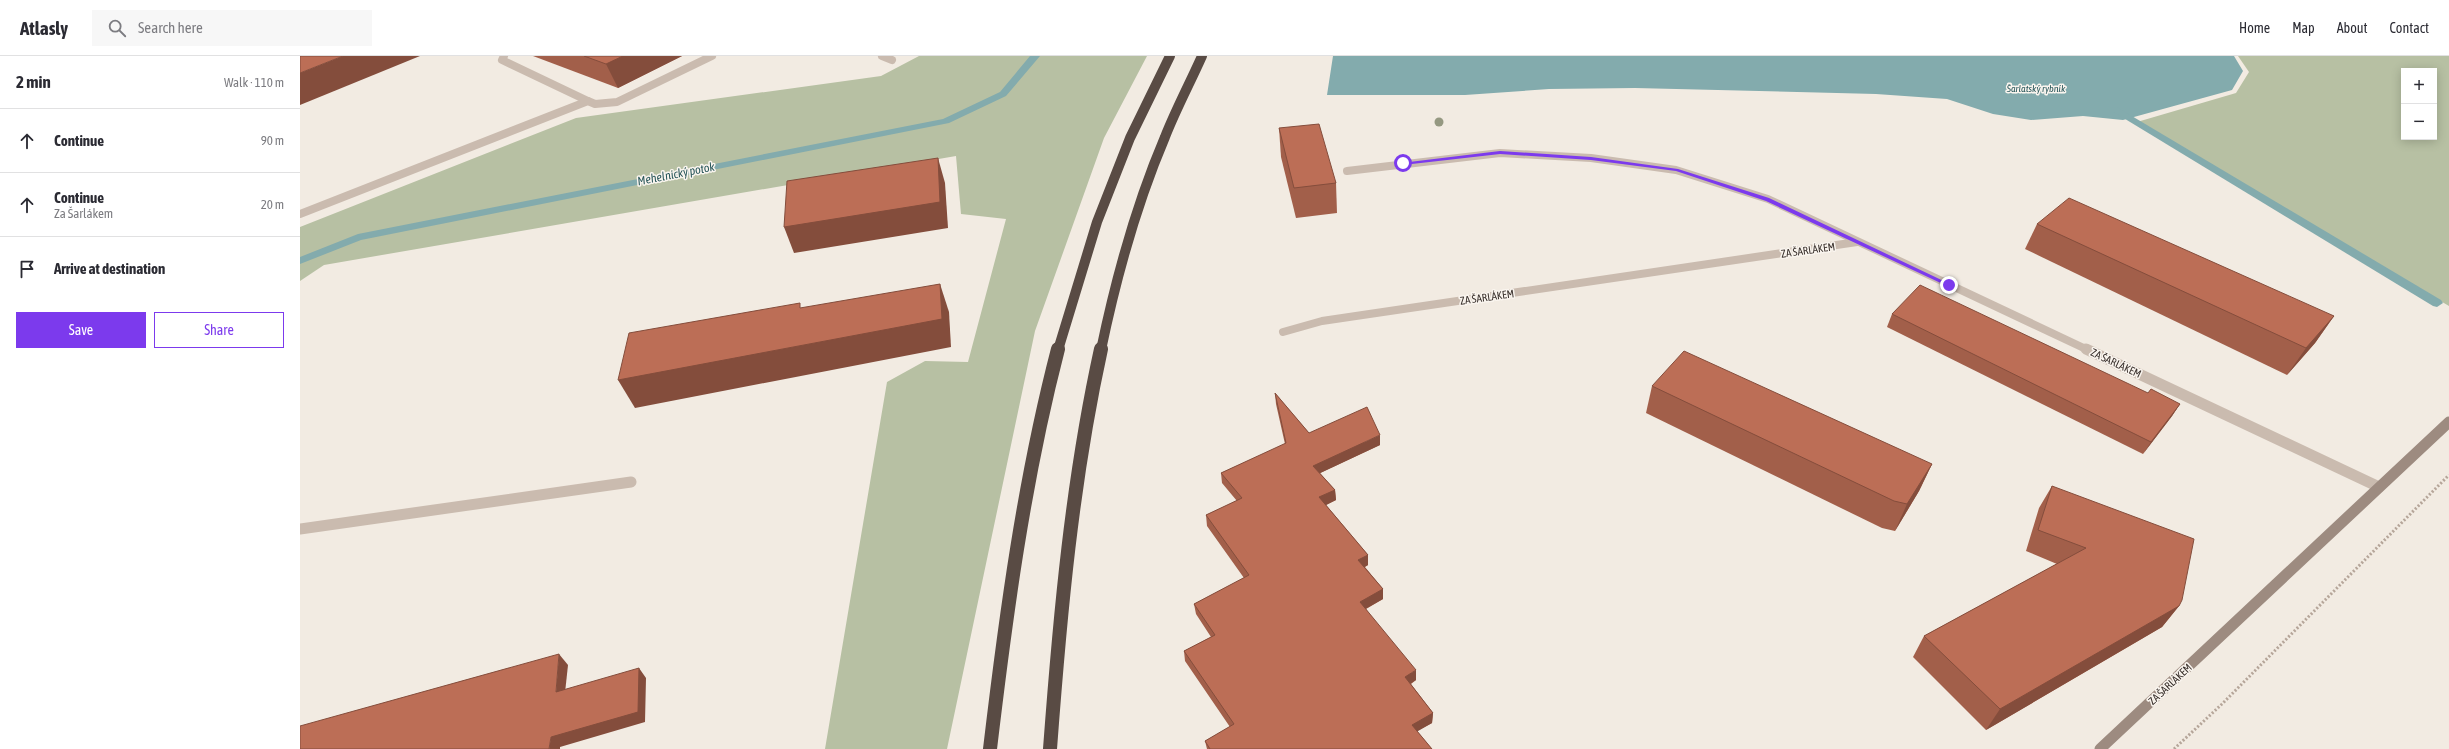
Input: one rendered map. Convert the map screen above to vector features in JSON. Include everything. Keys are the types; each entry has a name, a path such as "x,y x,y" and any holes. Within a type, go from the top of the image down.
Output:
{"highway":[{"path":"990,749 1004,623 1033,449 1070,300 1105,195 1140,111 1170,56"},
{"path":"1050,749 1059,628 1079,454 1112,298 1141,197 1174,114 1202,56"}],"street":[{"path":"504,56 502,60 595,104 617,102 712,56"},
{"path":"882,56 892,60"},
{"path":"300,214 588,101"},
{"path":"1348,171 1500,153 1591,158 1676,170 1768,199 1857,242"},
{"name":"ZA ŠARLÁKEM","path":"1283,332 1322,321 1857,242 2379,487"},
{"name":"ZA ŠARLÁKEM","path":"2100,749 2449,422"},
{"path":"300,529 631,482"}],"path":[{"path":"2174,749 2222,704 2449,475"}],"green space":[{"path":"919,56 1147,56 1104,138 1035,331 947,749 825,749 887,382 925,361 968,362 1006,219 961,214 956,156 324,265 300,281 300,227 576,118 881,76"},
{"path":"2238,56 2449,56 2449,306 2137,122 2236,93 2249,72"}],"water":[{"name":"Šarlatský rybník","path":"1333,56 2234,56 2243,71 2232,90 2123,120 2083,116 2031,120 1993,114 1947,99 1876,94 1635,88 1549,89 1465,95 1327,95"}],"building":[{"path":"300,56 343,56 300,73"},
{"path":"584,56 623,56 606,64"},
{"path":"1319,124 1336,183 1294,188 1279,128"},
{"path":"938,158 940,202 784,227 787,181"},
{"path":"2069,198 2334,316 2306,348 2037,224"},
{"path":"940,284 942,319 618,380 629,333 800,303 800,308"},
{"path":"1920,285 2148,393 2151,389 2180,404 2151,442 1892,314"},
{"path":"1684,351 1932,464 1907,504 1894,501 1652,386"},
{"path":"1275,393 1309,433 1367,407 1380,435 1313,466 1335,490 1319,497 1368,555 1358,560 1383,589 1360,602 1416,670 1405,677 1433,713 1412,725 1432,749 1210,749 1205,741 1234,724 1184,651 1215,635 1194,604 1249,575 1206,515 1242,498 1221,473 1286,443"},
{"path":"2052,486 2194,539 2182,600 2179,606 2000,709 1924,636 2086,548 2038,530"},
{"path":"559,654 556,692 639,668 638,712 551,737 549,749 300,749 300,726"}],"waterway":[{"name":"Mehelnický potok","path":"300,261 358,237 946,121 1003,94 1035,56"},
{"path":"2115,109 2437,303"}],"route":[{"path":"1403,163 1500,153 1591,158 1676,170 1768,199 1949,285"}]}
